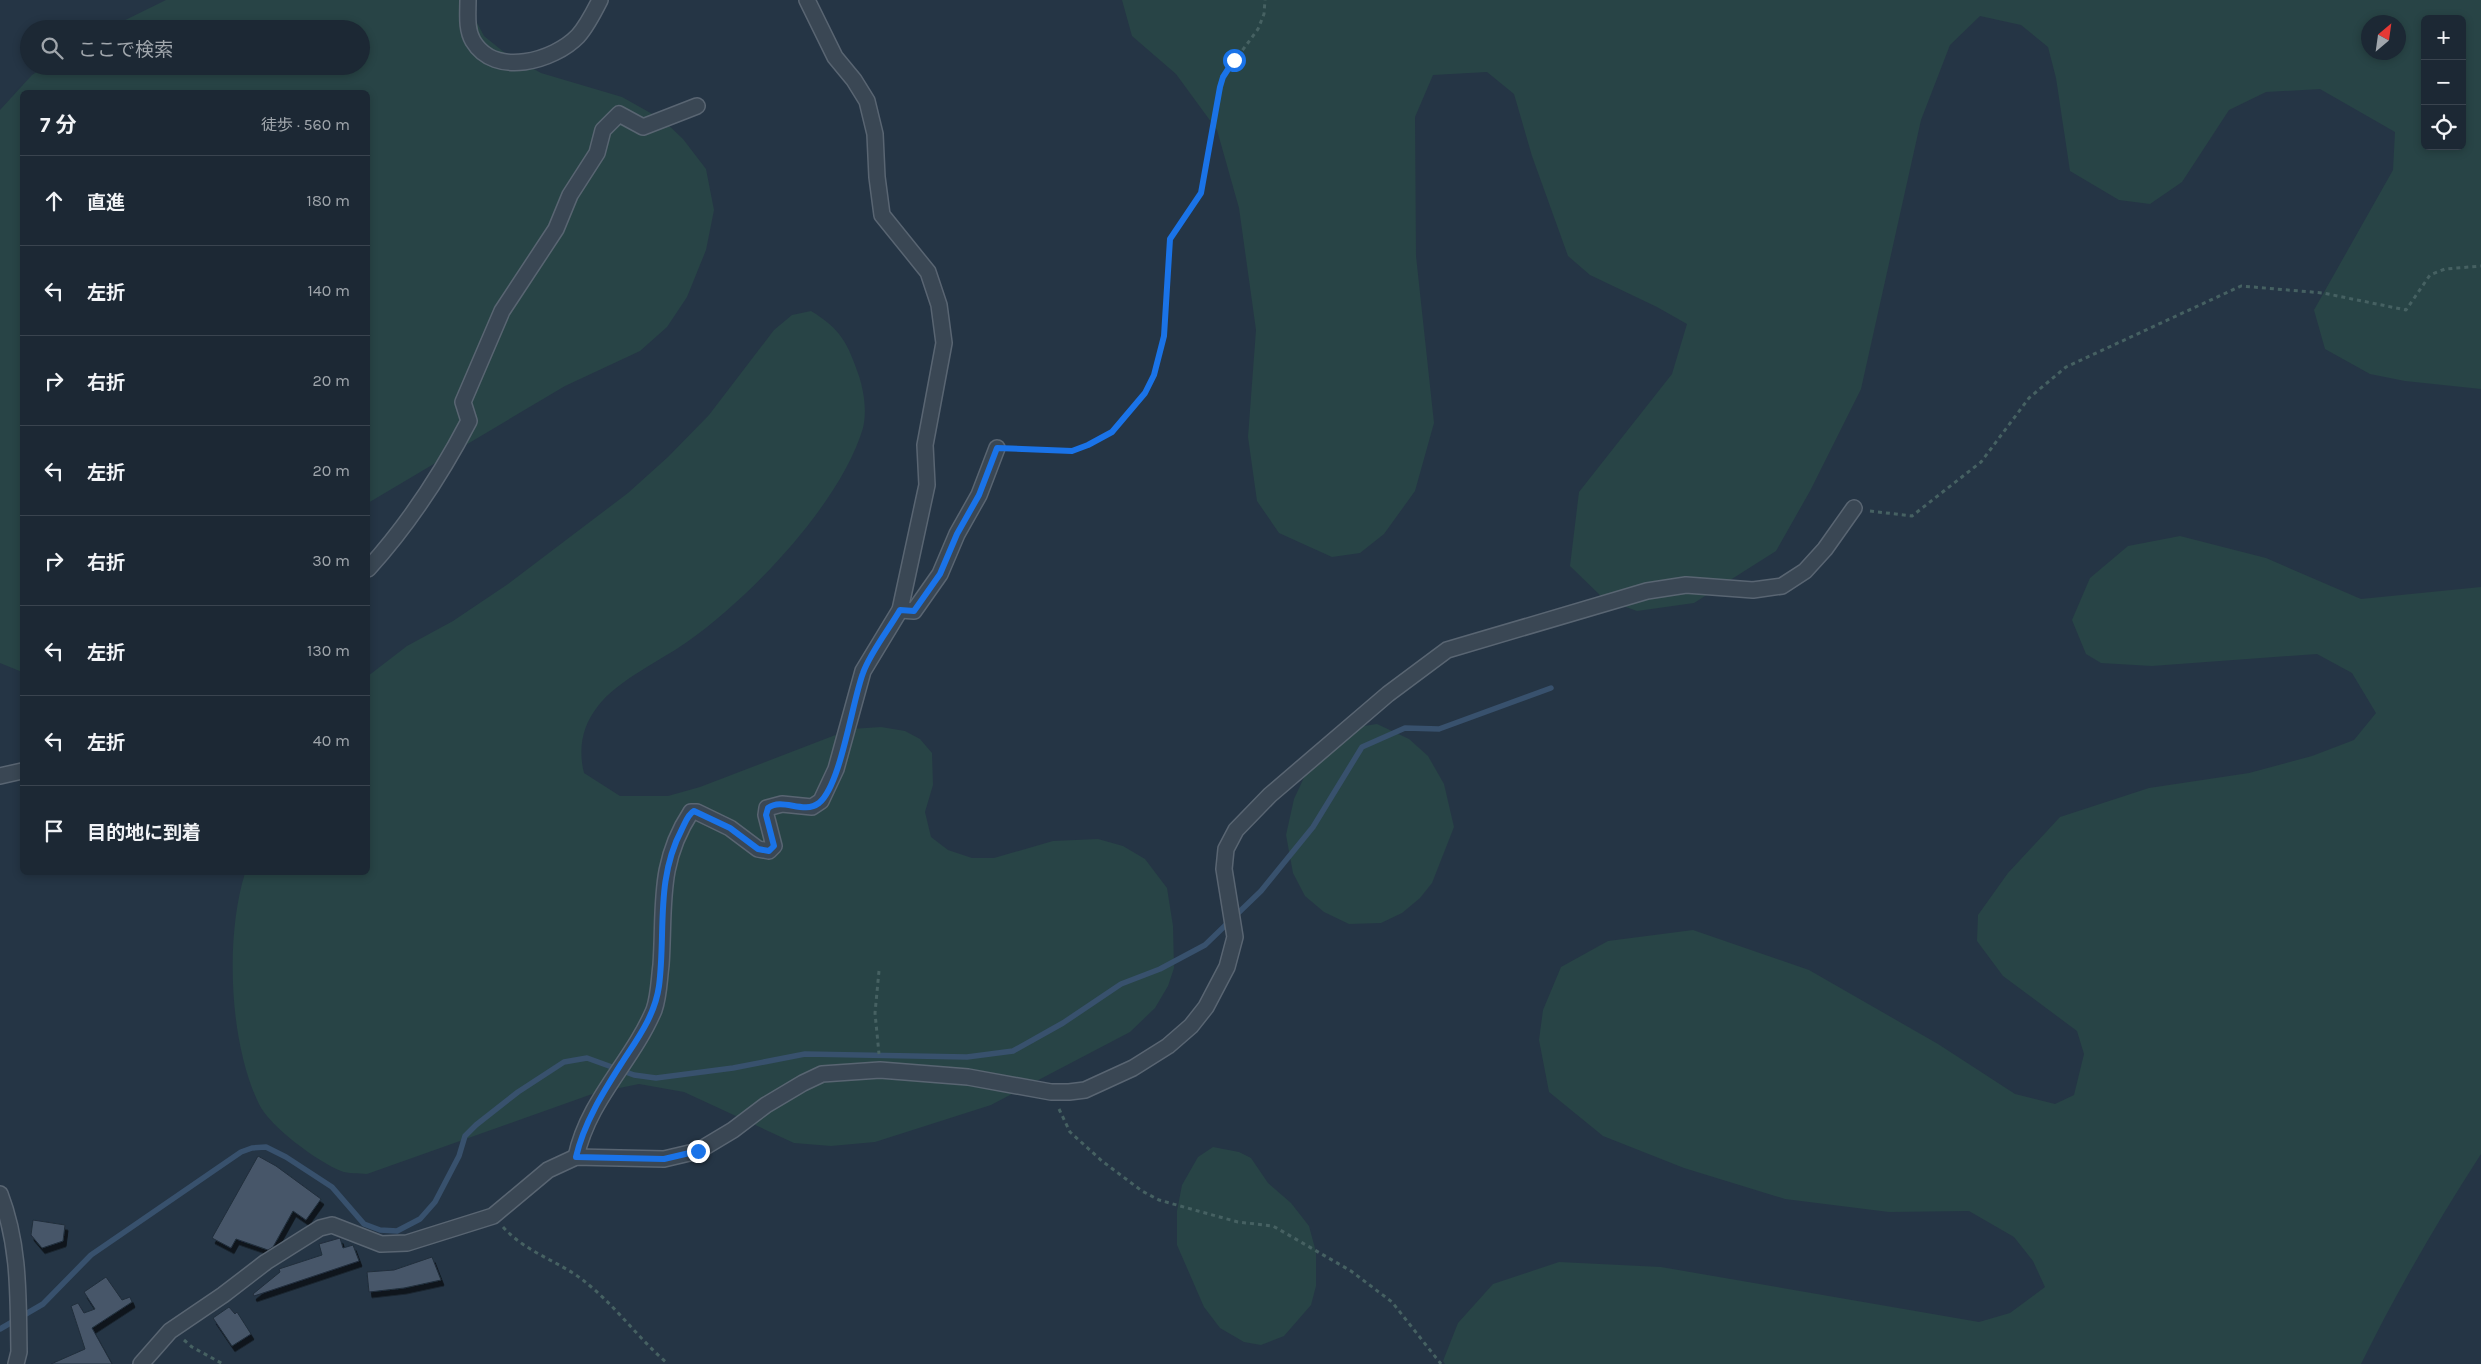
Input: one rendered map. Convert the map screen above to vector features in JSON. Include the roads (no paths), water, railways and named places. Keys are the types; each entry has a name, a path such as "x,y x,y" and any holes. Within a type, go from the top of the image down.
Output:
{"street":[{"path":"468,0 468,28 474,42 487,55 500,62 532,61 565,47 578,35 600,0"},
{"path":"576,1157 587,1123 654,1009 659,987 664,883 673,845 691,812 697,812 730,828 758,849 769,851 774,846 766,815 768,808 782,804 812,807 821,801 836,769 863,671 900,610 927,485 925,445 944,343 939,304 928,272 882,214 876,177 875,134 867,101 854,80 835,57 807,0"},
{"path":"370,566 421,500 454,450 469,421 463,402 502,311 556,229 570,195 597,153 603,130 619,114 643,127 697,106"},
{"path":"900,610 914,611 940,574 957,534 979,495 997,448"},
{"path":"141,1364 173,1329 223,1295 266,1262 327,1226 340,1228 371,1242 395,1245 493,1216 548,1170 576,1157 664,1159 684,1156 698,1151 733,1130 766,1105 822,1074 880,1070 968,1077 1051,1092 1085,1090 1109,1080 1133,1068 1168,1046 1191,1026 1206,1007 1227,967 1235,937 1232,908 1226,893 1224,869 1226,849 1236,830 1270,795 1388,694 1447,650 1648,591 1686,585 1753,590 1782,586 1805,572 1825,549 1854,508"},
{"path":"0,776 20,771"},
{"path":"0,1194 10,1220 15,1244 19,1352 16,1364"}],"waterway":[{"path":"0,1329 43,1304 91,1255 241,1152 252,1148 266,1147 286,1157 332,1187 364,1224 380,1230 397,1231 420,1219 435,1202 459,1156 465,1136 518,1092 564,1062 587,1058 634,1075 656,1078 733,1068 805,1054 967,1057 1013,1051 1063,1023 1121,984 1160,969 1205,945 1261,891 1313,827 1362,747 1405,728 1439,729 1551,688"}]}
